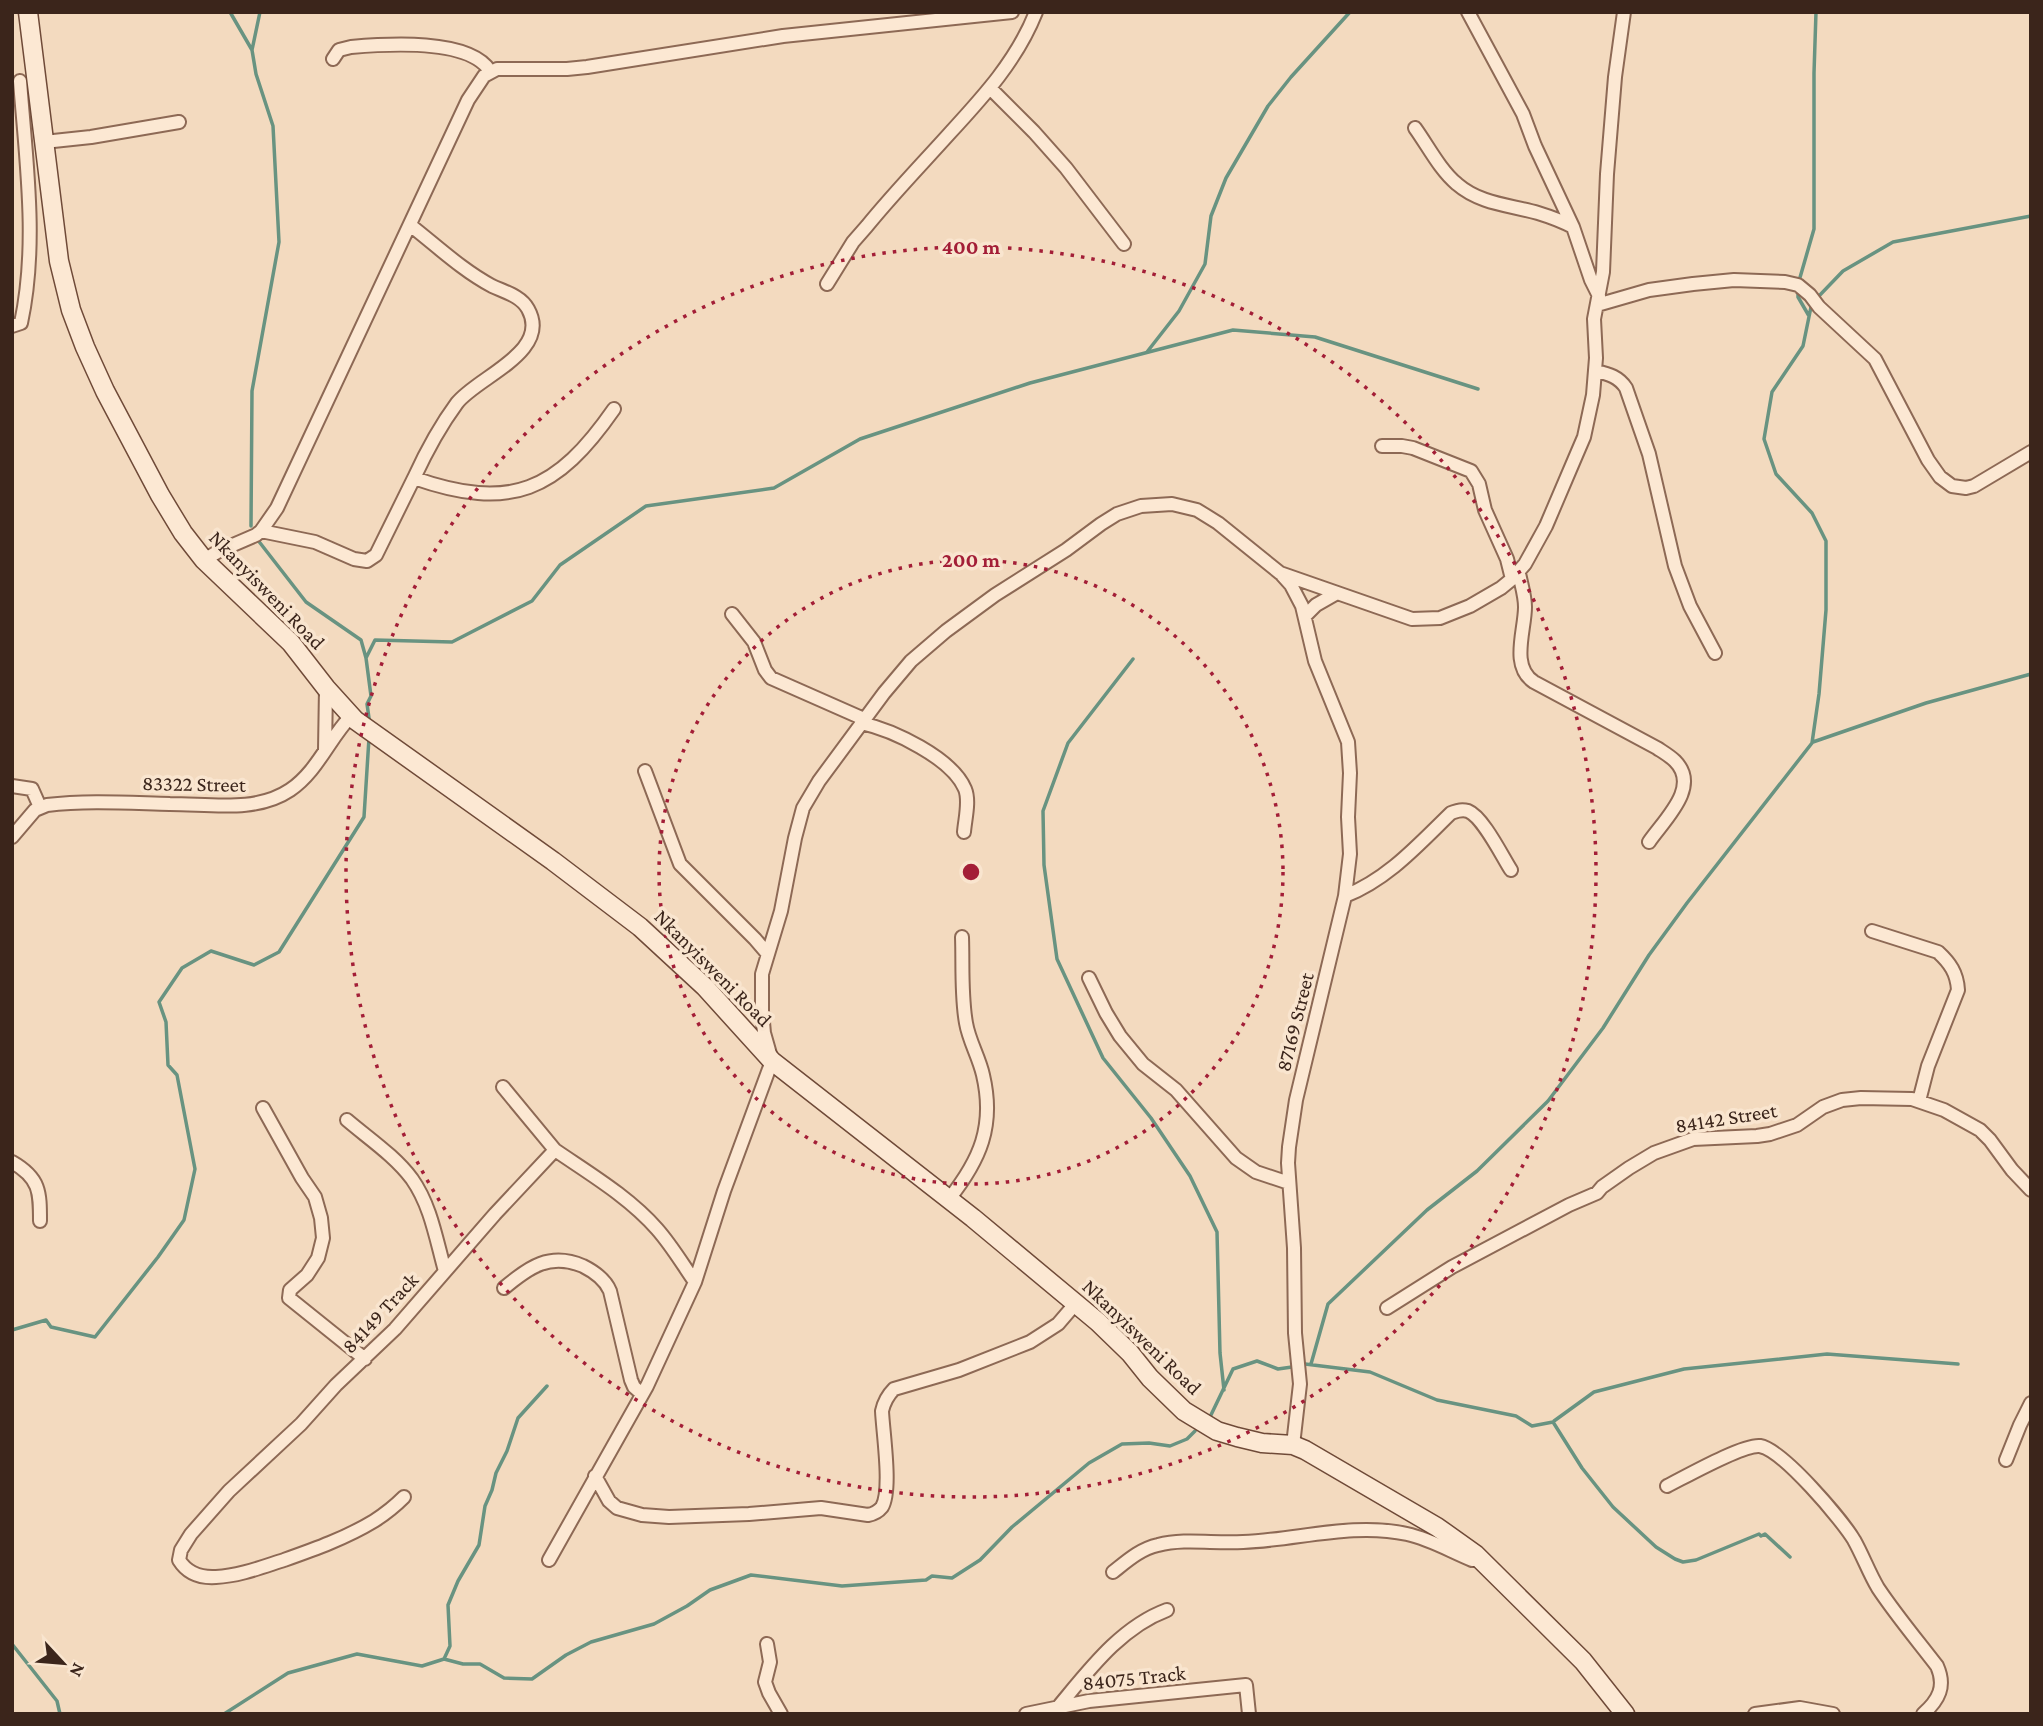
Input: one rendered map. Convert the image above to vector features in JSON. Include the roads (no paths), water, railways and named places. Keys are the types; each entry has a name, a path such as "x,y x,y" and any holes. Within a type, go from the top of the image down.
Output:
{"street":[{"name":"Nkanyisweni Road","path":"28,12 22,80 44,142 63,282 85,346 105,391 160,495 204,561 284,635 351,716 640,927 697,979 772,1061 949,1199 1076,1303 1130,1353 1170,1398 1196,1419 1217,1431 1262,1443 1293,1445 1460,1542 1583,1661 1625,1714"},
{"path":"204,561 261,531 277,508 468,100 478,82 490,71 504,68 567,69 610,65 783,36 1012,12"},
{"path":"827,284 866,226 990,88 1023,42 1036,12"},
{"path":"1468,12 1523,114 1573,227 1598,301"},
{"path":"549,1560 642,1394 695,1282 724,1191 772,1061 764,1033 762,974 785,896 794,838 803,808 819,781 901,672 924,649 995,595 1066,550 1108,519 1140,506 1164,504 1197,510 1218,523 1280,573 1412,619 1432,620 1470,606 1492,594 1515,576 1537,544 1575,458 1588,421 1596,371 1594,319 1604,272 1607,174 1624,12"},
{"path":"333,59 339,50 351,47 432,46 478,58 490,71"},
{"path":"12,326 21,323 26,299 29,256 22,80"},
{"path":"990,88 1066,169 1124,244"},
{"path":"44,142 179,122"},
{"path":"1415,128 1448,175 1473,196 1499,205 1536,212 1573,227"},
{"path":"261,531 315,542 354,559 367,561 376,555 422,461 458,403 468,391 513,360 530,338 532,323 528,309 518,298 471,273 410,225"},
{"path":"1598,301 1649,290 1734,280 1798,285 1875,359 1928,460 1940,477 1952,486 1974,486 2031,452"},
{"path":"1596,371 1615,376 1626,388 1649,454 1675,566 1690,606 1715,653"},
{"path":"414,478 472,493 503,493 528,488 547,480 564,468 595,436 614,409"},
{"path":"1382,446 1413,448 1471,471 1479,484 1485,510 1524,594 1521,667 1525,674 1534,682 1675,760 1686,782 1682,795 1649,842"},
{"name":"87169 Street","path":"1280,573 1291,585 1305,616 1315,660 1345,731 1350,753 1350,855 1345,896 1296,1100 1289,1147 1295,1333 1300,1377 1293,1445"},
{"path":"1305,616 1316,605 1337,593"},
{"path":"732,614 754,642 771,678 901,736 928,752 958,779 967,799 964,832"},
{"path":"325,750 326,688"},
{"name":"83322 Street","path":"40,807 109,803 260,804 302,781 351,716"},
{"path":"645,771 680,864 767,953"},
{"path":"12,786 32,789 40,807 12,836"},
{"path":"1345,896 1378,880 1451,814 1459,810 1466,810 1476,818 1511,870"},
{"path":"1872,931 1938,952 1954,970 1957,980 1958,990 1928,1066 1919,1101"},
{"path":"949,1199 962,1183 979,1153 988,1111 983,1074 966,1022 962,937"},
{"path":"1089,978 1100,1004 1120,1036 1143,1064 1176,1090 1236,1158 1256,1172 1289,1183"},
{"path":"503,1087 555,1150 610,1188 657,1229 695,1282"},
{"name":"84142 Street","path":"1387,1308 1452,1267 1597,1193 1654,1153 1693,1139 1770,1134 1797,1125 1823,1107 1842,1100 1912,1099 1944,1110 1980,1130 2031,1190"},
{"path":"264,1108 315,1197 321,1218 323,1238 318,1258 307,1275 290,1290 289,1298 365,1359"},
{"path":"346,1120 411,1178 425,1202 445,1271"},
{"name":"84149 Track","path":"404,1497 376,1520 347,1536 239,1574 214,1577 197,1575 186,1570 179,1560 181,1550 191,1534 229,1490 301,1424 337,1385 396,1329 555,1150"},
{"path":"12,1162 34,1180 38,1189 40,1221"},
{"path":"504,1288 532,1267 552,1261 568,1260 590,1269 607,1283 631,1380 642,1394"},
{"path":"596,1476 609,1501 617,1508 656,1517 821,1508 868,1515 875,1513 884,1502 887,1489 882,1411 888,1395 894,1390 959,1370 1030,1342 1058,1324 1076,1303"},
{"path":"2006,1460 2031,1403"},
{"path":"1667,1486 1752,1447 1769,1449 1786,1462 1846,1528 1876,1585 1937,1666 1941,1674 1941,1691 1923,1714"},
{"path":"1113,1572 1139,1553 1160,1544 1261,1541 1345,1532 1407,1534 1472,1560 1481,1560"},
{"path":"1059,1706 1115,1643 1147,1619 1167,1610"},
{"path":"767,1644 770,1662 766,1687 781,1714"},
{"name":"84075 Track","path":"1026,1714 1089,1701 1246,1685 1249,1714"},
{"path":"1755,1714 1800,1708 1833,1714"}],"waterway":[{"path":"230,12 252,50 256,74 273,126 279,242 252,391 251,526"},
{"path":"252,50 260,12"},
{"path":"1147,352 1179,311 1205,264 1211,216 1226,178 1268,106 1350,12"},
{"path":"1799,281 1814,229 1816,12"},
{"path":"1818,297 1843,271 1893,242 2031,216"},
{"path":"1798,288 1798,297 1809,316"},
{"path":"1311,1364 1328,1304 1427,1210 1477,1171 1548,1101 1603,1028 1649,955 1687,903 1812,743 1826,610 1826,541 1812,513 1776,474 1764,439 1772,392 1803,346 1811,307"},
{"path":"366,658 375,640 452,642 532,601 560,565 646,506 774,488 860,439 1030,383 1233,330 1315,337 1478,389"},
{"path":"257,539 306,602 361,640 371,696 367,704 369,718"},
{"path":"1133,659 1068,743 1043,811 1044,865 1057,959 1103,1058 1151,1118 1190,1176 1217,1232 1220,1353 1224,1390"},
{"path":"1813,742 1926,703 2031,674"},
{"path":"12,1330 46,1320 51,1327 95,1337 184,1220 195,1169 177,1075 168,1065 166,1022 159,1002 182,968 211,951 254,965 279,952 364,817 369,738"},
{"path":"1554,1421 1594,1392 1684,1369 1827,1354 1958,1364"},
{"path":"1210,1417 1233,1369 1257,1361 1278,1369 1292,1367"},
{"path":"1305,1364 1370,1372 1437,1400 1516,1416 1532,1426 1553,1422 1582,1468 1613,1507 1656,1547 1675,1559 1683,1562 1696,1560 1759,1534 1765,1534 1790,1557"},
{"path":"444,1659 450,1646 448,1605 458,1581 479,1545 485,1506 496,1473 518,1418 547,1386"},
{"path":"224,1714 288,1673 357,1654 422,1666 444,1659 463,1664 480,1664 504,1678 532,1679 566,1655 591,1642 654,1624 710,1590 751,1575 842,1586 926,1580 932,1576 952,1578 980,1560 1012,1527 1089,1463 1122,1444 1149,1443 1170,1446 1187,1439 1195,1431"},
{"path":"12,1644 57,1701 60,1714"}]}
